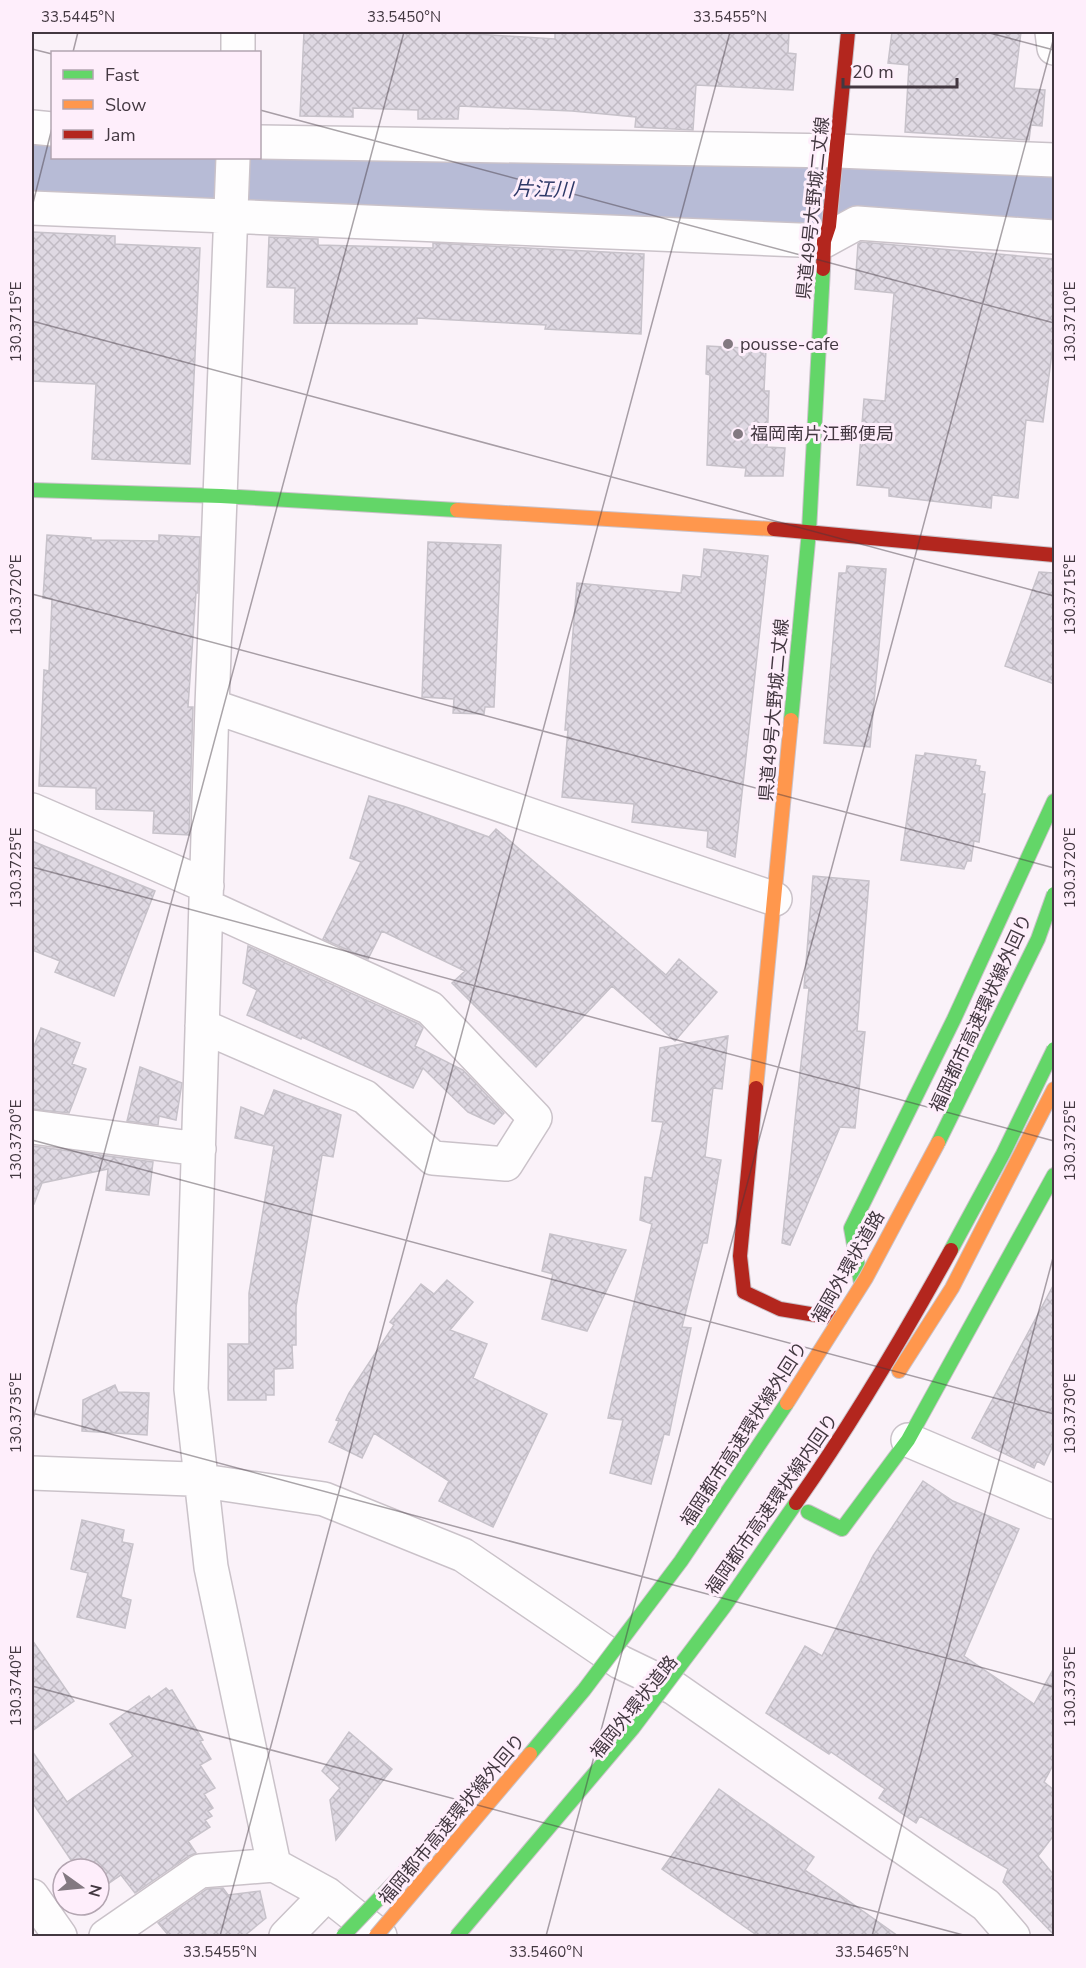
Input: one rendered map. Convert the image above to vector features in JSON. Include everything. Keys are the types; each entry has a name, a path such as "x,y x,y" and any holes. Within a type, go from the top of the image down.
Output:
{"main road":[{"name":"県道49号大野城二丈線","path":"840,1319 780,1309 744,1292 740,1256 809,531 827,234 848,32"},
{"path":"32,490 221,496 809,531 1054,555"},
{"path":"861,1283 851,1228 954,1019 1054,801"},
{"name":"福岡都市高速環状線外回り","path":"378,1936 584,1690 681,1561 784,1409 866,1278 949,1123 1038,939 1054,894"},
{"name":"福岡外環状道路","path":"386,1936 620,1662 861,1283 1011,1006 1054,901"},
{"name":"福岡都市高速環状線内回り","path":"456,1936 633,1728 724,1607 839,1442 915,1315 1003,1154 1054,1049"},
{"path":"890,1386 952,1288 1054,1089"},
{"path":"808,1512 842,1528 908,1440 1054,1175"},
{"name":"福岡外環状道路","path":"466,1936 674,1688 787,1540"},
{"path":"460,1815 584,1690"},
{"path":"523,1880 633,1728"},
{"path":"343,1936 419,1856"}],"street":[{"path":"238,32 238,51"},
{"path":"1052,32 1054,48"},
{"path":"32,128 51,129"},
{"path":"261,142 836,160 1054,160"},
{"path":"233,159 212,706 191,1389 211,1567 274,1865"},
{"path":"32,208 231,211 827,234 857,224 1054,237"},
{"path":"212,706 775,899"},
{"path":"32,810 430,1008 535,1118 506,1164 433,1158 365,1097 202,1026"},
{"path":"32,1127 199,1149"},
{"path":"908,1440 1054,1502"},
{"path":"32,1473 201,1481 324,1499 463,1555 620,1662 674,1688 986,1905 1013,1936"},
{"path":"106,1936 200,1871 274,1865 327,1894 378,1936"},
{"path":"286,1936 327,1894"},
{"path":"32,1896 60,1936"}],"building":[{"path":"304,32 460,33 555,39 555,32 789,32 788,53 796,54 793,90 696,85 693,130 635,127 636,117 572,111 459,106 458,119 418,119 418,110 353,108 353,117 300,116"},
{"path":"892,32 1021,32 1014,88 1045,90 1042,126 1031,125 1029,140 905,132 909,65 888,63"},
{"path":"32,232 115,236 115,244 200,248 190,464 92,459 96,384 32,381"},
{"path":"269,237 318,239 318,245 433,248 433,243 644,254 641,334 545,329 546,325 417,318 417,324 294,323 295,288 267,287"},
{"path":"861,242 1054,259 1054,337 1043,422 1026,420 1018,498 992,495 991,508 889,496 889,488 857,485 864,399 885,401 894,293 855,289 858,244"},
{"path":"707,346 766,349 764,391 769,391 767,447 785,448 783,476 745,476 746,468 707,465 710,375 706,374"},
{"path":"47,535 91,538 91,540 159,541 159,535 200,537 198,593 196,593 188,707 193,707 189,835 153,833 154,811 96,809 96,788 39,786 44,670 49,671 52,599 43,598"},
{"path":"428,542 501,545 494,707 485,707 484,714 453,713 454,699 422,697"},
{"path":"704,549 768,556 735,857 707,847 708,831 632,822 634,804 562,797 577,583 681,593 683,575 701,577"},
{"path":"847,566 886,569 870,747 824,743 839,573 846,573"},
{"path":"1039,572 1054,573 1054,684 1005,666"},
{"path":"925,753 976,760 975,765 980,766 979,771 985,772 982,794 985,794 979,842 974,841 971,861 967,861 964,869 901,860 916,755 924,756"},
{"path":"369,796 489,837 496,829 666,975 679,959 717,992 675,1041 612,986 536,1067 452,983 465,971 382,931 368,959 323,939 361,862 350,858"},
{"path":"32,841 155,891 114,996 55,972 60,961 32,950"},
{"path":"813,876 869,881 857,1031 865,1032 855,1128 840,1127 790,1245 782,1243 809,988 804,988"},
{"path":"248,946 419,1024 423,1028 415,1046 463,1070 504,1113 494,1124 468,1112 423,1068 413,1088 302,1037 301,1039 247,1015 257,990 243,983"},
{"path":"41,1028 80,1043 72,1064 86,1069 69,1113 32,1109 32,1051"},
{"path":"728,1036 722,1089 713,1088 705,1157 721,1160 707,1243 703,1243 682,1327 691,1328 669,1435 664,1434 651,1484 610,1473 623,1420 608,1418 652,1224 640,1220 645,1177 652,1178 663,1122 652,1121 660,1048"},
{"path":"140,1067 182,1083 176,1120 159,1116 158,1125 127,1121"},
{"path":"274,1090 341,1115 333,1157 322,1155 296,1307 296,1345 292,1345 293,1368 274,1369 274,1395 266,1395 266,1400 228,1400 228,1344 249,1344 249,1293 274,1146 235,1138 241,1107 264,1116"},
{"path":"32,1146 153,1162 149,1195 106,1190 108,1169 42,1183 34,1204 32,1203"},
{"path":"550,1234 626,1250 587,1331 542,1319 553,1274 542,1271"},
{"path":"447,1280 473,1302 450,1330 487,1344 473,1378 547,1414 493,1527 439,1501 449,1481 374,1433 362,1458 329,1442 339,1421 336,1420 349,1393 394,1325 390,1322 421,1284 434,1294"},
{"path":"1054,1284 1054,1443 1044,1465 1037,1461 1034,1468 972,1438"},
{"path":"115,1385 118,1392 149,1393 147,1435 82,1431 83,1400"},
{"path":"923,1481 953,1501 1019,1529 964,1656 1034,1704 1054,1668 1054,1763 1044,1782 1054,1790 1054,1835 1038,1856 1054,1875 1054,1935 1003,1882 1008,1869 920,1816 916,1823 879,1798 885,1789 831,1752 829,1754 766,1713 805,1646 822,1656 873,1556"},
{"path":"82,1520 124,1530 122,1542 133,1544 121,1597 131,1600 125,1628 77,1617 88,1573 71,1569"},
{"path":"32,1640 74,1701 32,1731"},
{"path":"166,1688 169,1691 172,1690 203,1740 200,1741 211,1759 200,1765 215,1788 204,1794 213,1808 208,1811 212,1816 205,1820 210,1827 188,1841 196,1853 135,1893 121,1875 111,1882 111,1857 69,1857 32,1802 32,1751 67,1802 133,1756 110,1724 149,1696 151,1699"},
{"path":"349,1732 392,1769 336,1840 330,1800 340,1788 322,1771"},
{"path":"719,1789 814,1857 805,1870 898,1936 758,1936 662,1869"},
{"path":"223,1888 228,1895 260,1891 266,1918 244,1936 169,1936 158,1923 207,1889"}],"waterway":[{"name":"片江川","path":"32,170 783,199 1054,207"}],"traffic: fast":[{"path":"791,720 809,531 823,269"},
{"path":"32,490 221,496 457,510"},
{"path":"861,1283 851,1228 954,1019 1054,801"},
{"path":"938,1143 1038,939 1054,894"},
{"path":"951,1250 1003,1154 1054,1049"},
{"path":"808,1512 842,1529 908,1440 1054,1175"},
{"path":"530,1754 584,1690 681,1561 787,1403"},
{"path":"457,1936 633,1728 724,1607 796,1503"},
{"path":"343,1936 410,1866"}],"traffic: slow":[{"path":"457,510 774,529"},
{"path":"756,1088 791,720"},
{"path":"899,1371 952,1288 1054,1089"},
{"path":"787,1403 866,1278 938,1143"},
{"path":"376,1936 530,1754"}],"traffic: jam":[{"path":"823,269 824,241 829,226 848,32"},
{"path":"774,529 1054,555"},
{"path":"756,1088 740,1256 744,1292 780,1309 840,1319"},
{"path":"796,1503 838,1442 877,1379 951,1250"}],"place":[{"name":"pousse-cafe","path":"728,344"},
{"name":"福岡南片江郵便局","path":"738,434"}]}
